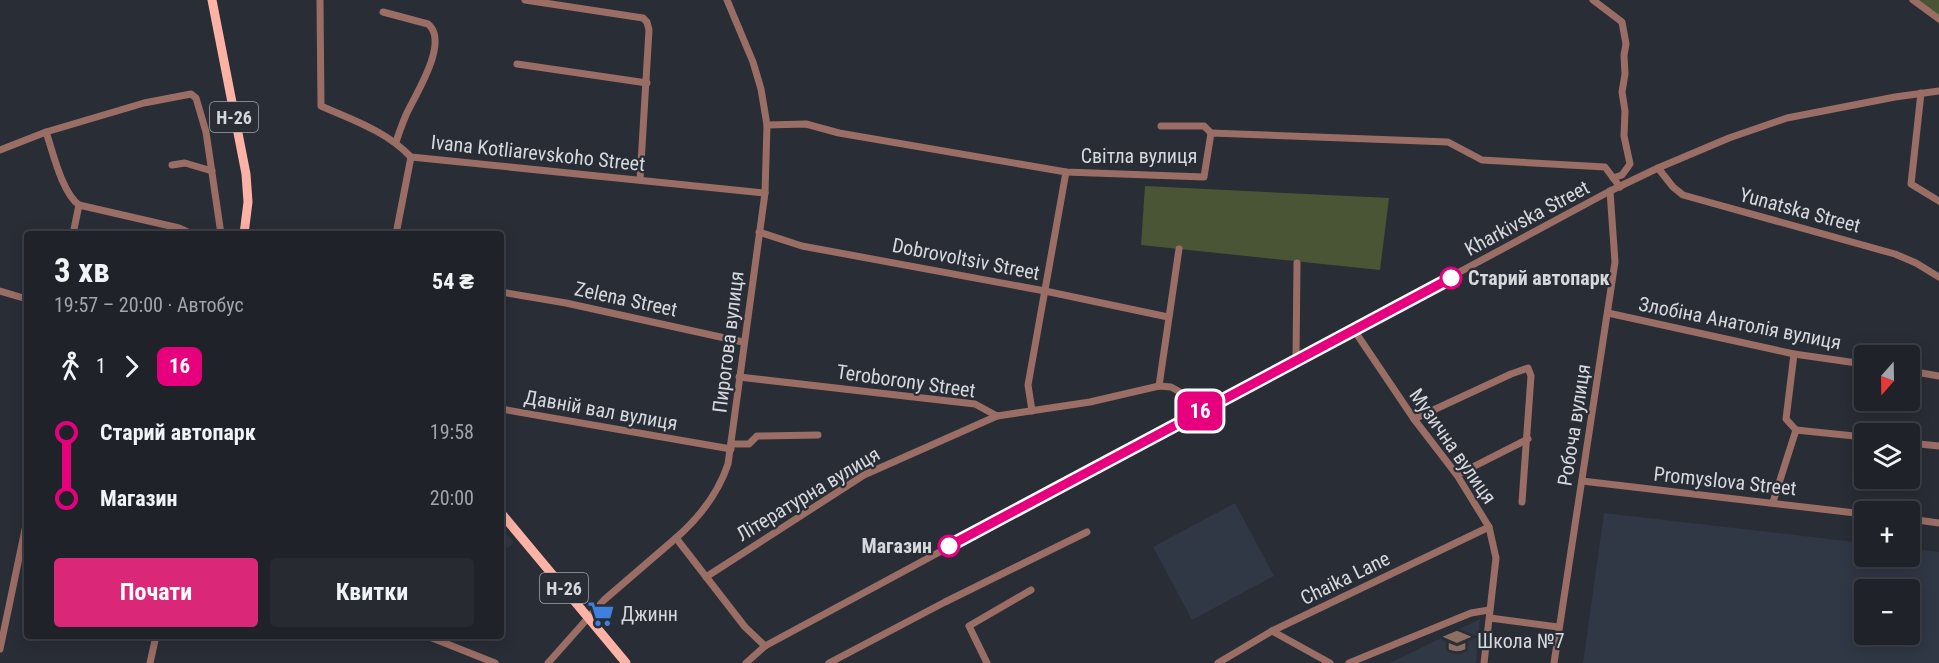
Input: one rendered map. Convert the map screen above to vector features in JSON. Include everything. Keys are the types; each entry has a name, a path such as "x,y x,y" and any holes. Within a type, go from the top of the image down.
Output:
{"main road":[{"name":"Н-26","path":"212,0 246,174 248,202 244,231"},
{"name":"Н-26","path":"504,517 626,663"}],"street":[{"name":"Ivana Kotliarevskoho Street","path":"320,0 321,106 396,142 411,157 765,193"},
{"path":"525,0 643,18 647,22 649,30 647,83 639,180"},
{"name":"Пирогова вулиця","path":"548,663 604,600 693,523 713,498 723,480 731,447 743,342 765,193 767,124 762,88 727,0"},
{"path":"1593,0 1622,22 1626,44 1622,92 1625,111 1624,136 1630,164 1622,175 1613,178 1620,187"},
{"path":"1913,0 1939,19"},
{"path":"383,12 428,24 435,33 433,54 420,90 406,115 396,142"},
{"path":"517,64 647,83"},
{"name":"Kharkivska Street","path":"746,663 765,646 1610,191 1729,138 1788,118 1939,91"},
{"path":"1921,93 1911,184 1939,201"},
{"path":"0,150 46,132 170,97 190,94 196,98 206,132 221,231"},
{"name":"Світла вулиця","path":"767,124 806,124 839,133 1066,172 1204,177 1211,133 1448,142 1482,160 1605,167 1613,178"},
{"path":"1161,126 1204,126 1211,133"},
{"path":"46,132 67,191 79,205 186,231"},
{"path":"397,231 411,157"},
{"path":"172,165 186,163 212,171"},
{"name":"Yunatska Street","path":"1658,168 1673,187 1683,195 1895,254 1916,263 1939,278"},
{"path":"1032,411 1028,385 1066,172"},
{"name":"Робоча вулиця","path":"1554,663 1615,262 1610,191"},
{"path":"74,231 79,205"},
{"name":"Dobrovoltsiv Street","path":"759,232 802,246 1045,291 1168,317"},
{"path":"1179,249 1159,386 1171,387 1180,392 1192,416"},
{"path":"1296,359 1297,263"},
{"path":"0,291 24,298"},
{"name":"Zelena Street","path":"504,293 566,303 743,342"},
{"name":"Злобіна Анатолія вулиця","path":"1608,314 1794,354 1854,363"},
{"name":"Музична вулиця","path":"1354,330 1414,419 1457,475 1489,527 1496,558 1484,663"},
{"path":"1794,354 1786,419 1796,430 1854,437"},
{"path":"1414,419 1528,368 1532,376 1522,502"},
{"path":"1920,373 1939,376"},
{"name":"Teroborony Street","path":"739,377 975,404 997,416 1090,402 1159,386"},
{"name":"Давній вал вулиця","path":"504,409 731,447"},
{"name":"Літературна вулиця","path":"706,577 864,475 997,416"},
{"path":"1773,502 1796,430"},
{"path":"731,447 749,444 757,436 818,435"},
{"path":"1457,475 1528,439"},
{"path":"1920,444 1939,446"},
{"name":"Promyslova Street","path":"1581,481 1854,513"},
{"path":"1920,520 1939,523"},
{"name":"Chaika Lane","path":"1218,663 1272,631 1489,527"},
{"path":"829,663 945,602 1087,532"},
{"path":"0,649 24,534"},
{"path":"676,538 745,627 765,646"},
{"path":"987,663 969,626 1031,590"},
{"path":"1349,663 1471,613 1489,610"},
{"path":"1490,618 1558,627"},
{"path":"1272,631 1330,663"},
{"path":"150,663 155,639"},
{"path":"435,639 495,663"}],"shaded area":[{"path":"1235,503 1274,576 1192,620 1153,547"},
{"path":"1604,513 1854,542 1854,567 1920,567 1920,549 1939,552 1939,663 1583,663"},
{"path":"504,531 514,543 504,550"},
{"name":"Школа №7","path":"1480,619 1476,663 1390,663"}],"green space":[{"path":"1913,0 1939,0 1939,19"},
{"path":"1145,186 1389,198 1380,270 1141,245"}],"bus line":[{"name":"16","path":"949,546 1451,278"}],"place":[{"name":"Старий автопарк","path":"1451,278"},
{"name":"Магазин","path":"949,546"},
{"name":"Джинн","path":"601,614"},
{"name":"Школа №7","path":"1457,641"}]}
